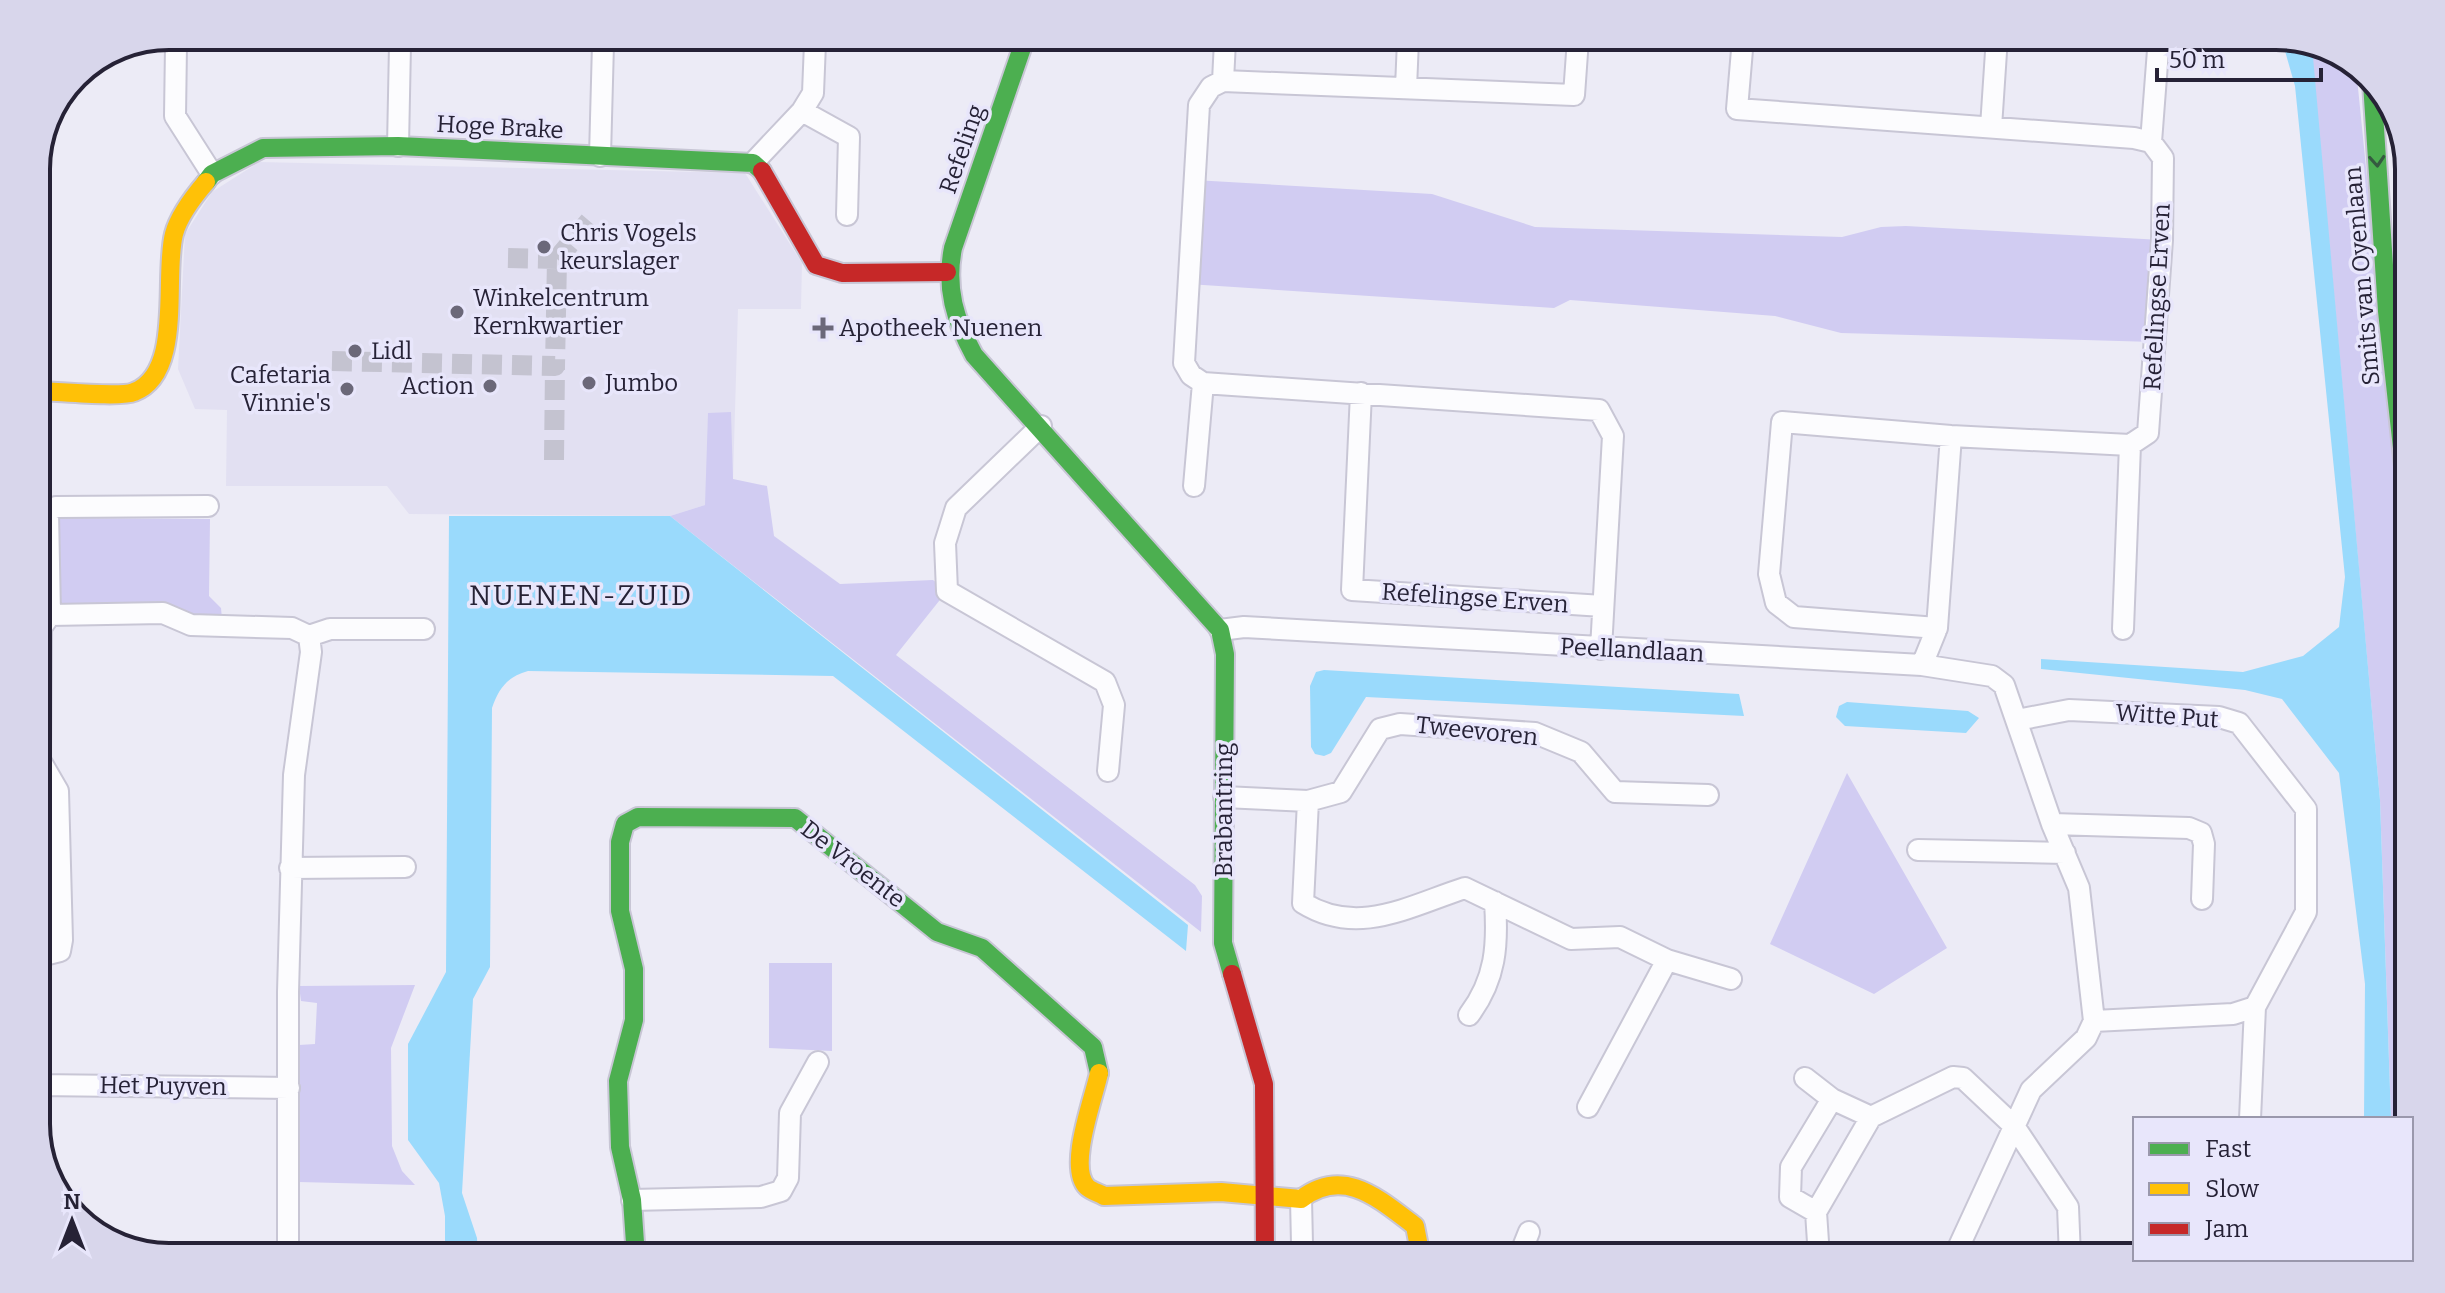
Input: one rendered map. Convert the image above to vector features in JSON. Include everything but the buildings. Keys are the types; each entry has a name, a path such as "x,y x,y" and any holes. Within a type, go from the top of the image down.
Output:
{"street":[{"path":"176,50 175,116 212,174"},
{"path":"398,146 400,50"},
{"path":"600,156 603,50"},
{"path":"815,50 813,93 802,111 753,163 768,177 816,265 842,273 947,272 953,316 974,355 1041,426 1220,630"},
{"name":"Refeling","path":"947,272 1021,50"},
{"path":"1223,81 1225,50"},
{"path":"1406,88 1408,50"},
{"path":"1194,486 1203,383 1191,375 1184,363 1199,105 1211,87 1223,81 1574,95 1577,50"},
{"path":"1742,50 1737,109 2151,142"},
{"path":"1991,127 1996,50"},
{"name":"Refelingse Erven","path":"2130,445 2148,433 2153,389 2163,158 2151,142 2158,50"},
{"name":"Smits van Oyenlaan","path":"2373,101 2395,384"},
{"path":"802,111 849,137 847,215"},
{"name":"Hoge Brake","path":"50,391 133,393 156,376 166,345 174,233 192,198 212,174 263,148 398,146 753,163"},
{"name":"Refelingse Erven","path":"1203,383 1599,410 1613,436 1601,649"},
{"name":"Refelingse Erven","path":"1361,393 1352,590 1603,606"},
{"path":"1937,628 1794,617 1776,603 1769,574 1782,422 1951,436 2130,445 2123,629"},
{"path":"1041,426 956,508 945,543 947,591 1105,682 1114,705 1108,771"},
{"path":"1922,665 1937,628 1951,436"},
{"path":"50,510 56,507 208,506"},
{"path":"50,615 163,613 191,625 292,628 309,636 330,629 424,629"},
{"name":"Peellandlaan","path":"1220,630 1244,627 1922,665 1992,676 2004,685 2017,720"},
{"name":"Brabantring","path":"1220,630 1225,654 1223,943 1264,1084 1265,1243"},
{"path":"288,1243 290,868 294,775 311,652 309,636"},
{"name":"Witte Put","path":"2017,720 2069,710 2219,717 2239,723 2306,809 2306,912 2255,1007 2250,1117"},
{"path":"1960,1243 2031,1090 2086,1038 2094,1021 2079,888 2052,824 2017,720"},
{"name":"Tweevoren","path":"1224,797 1308,801 1341,792 1380,729 1400,724 1535,733 1581,752 1615,792 1708,795"},
{"path":"50,779 58,791 62,940 60,951 50,954"},
{"path":"1308,801 1303,903 1313,909 1336,918 1374,920 1465,888 1571,939 1620,937 1667,960 1731,979"},
{"name":"De Vroente","path":"635,1243 632,1200 620,1147 618,1081 634,1020 634,969 620,911 620,842 625,824 638,817 795,818 937,932 982,948 1093,1047 1099,1074 1082,1138 1080,1175 1095,1192 1104,1196 1264,1193"},
{"path":"2052,824 2189,828 2201,833 2204,844 2202,899"},
{"path":"1918,850 2065,853"},
{"path":"290,868 405,867"},
{"path":"1469,1015 1479,1001 1498,949 1495,902"},
{"path":"1588,1107 1667,960"},
{"path":"2094,1021 2233,1014 2255,1007"},
{"path":"632,1200 761,1197 781,1191 788,1178 790,1113 818,1062"},
{"path":"1818,1243 1816,1212 1871,1117 1953,1077 1963,1078 2014,1126 2068,1207 2069,1243"},
{"path":"1805,1078 1832,1099 1871,1117"},
{"name":"Het Puyven","path":"50,1085 289,1088"},
{"path":"1816,1212 1790,1197 1791,1167 1832,1099"},
{"path":"1264,1193 1301,1199 1321,1185 1347,1186 1380,1200 1415,1226 1418,1243"},
{"path":"1301,1199 1302,1243"},
{"path":"1525,1243 1529,1232"}],"shaded area":[{"path":"2312,56 2342,70 2358,84 2395,456 2395,1117 2391,1117 2380,800"},
{"path":"259,162 745,173 802,263 801,309 738,309 733,479 705,505 670,516 409,514 387,486 226,486 227,410 195,409 178,369 185,234 212,192"},
{"path":"1194,180 1432,194 1535,227 1842,237 1881,227 1906,226 2162,240 2154,342 1841,333 1775,316 1570,300 1554,308 1188,284"},
{"path":"731,412 733,479 767,486 774,536 840,584 933,580 947,591 896,655 1195,885 1202,896 1201,932 670,516 705,505 708,413"},
{"path":"61,518 210,519 209,596 221,608 222,619 65,606 55,601 57,523"},
{"path":"1847,773 1947,948 1874,994 1770,944"},
{"path":"769,963 832,963 832,1051 769,1048"},
{"path":"415,985 391,1048 392,1146 402,1171 415,1185 299,1182 299,1045 315,1044 317,1003 301,1001 299,986"}],"water":[{"path":"2285,51 2313,56 2380,800 2391,1117 2364,1117 2365,984 2339,773 2282,699 2245,690 2041,669 2041,659 2243,672 2303,656 2339,627 2345,577 2295,86"},
{"path":"449,516 670,516 1188,925 1186,951 833,676 528,671 514,676 505,684 492,708 490,967 473,999 462,1193 477,1243 445,1243 445,1216 439,1183 408,1140 408,1044 446,972"},
{"path":"1324,670 1739,694 1744,716 1366,697 1331,753 1324,756 1315,754 1311,747 1310,686 1316,672"},
{"path":"1847,702 1968,711 1979,718 1966,733 1845,726 1836,717 1839,706"}],"tunnel":[{"path":"332,361 555,366 557,259 591,219"},
{"path":"508,258 557,259"},
{"path":"554,460 555,366"}],"traffic: fast":[{"path":"1021,50 953,248 950,277 953,303 974,355 1220,630 1225,654 1223,943 1232,974"},
{"path":"2373,101 2395,384"},
{"path":"206,182 212,174 263,148 398,146 753,163 762,171"},
{"path":"635,1243 632,1200 620,1147 618,1081 634,1020 634,969 620,911 620,842 625,824 638,817 795,818 937,932 982,948 1093,1047 1099,1073"}],"traffic: slow":[{"path":"50,392 127,394 150,381 160,365 166,345 174,234 183,213 206,182"},
{"path":"1099,1073 1081,1149 1082,1177 1091,1190 1104,1196 1221,1192 1301,1199 1317,1190 1346,1186 1374,1197 1415,1226 1418,1243"}],"traffic: jam":[{"path":"762,171 816,265 842,273 947,272"},
{"path":"1232,974 1264,1084 1265,1243"}],"place":[{"name":"Chris Vogels keurslager","path":"544,247"},
{"name":"Winkelcentrum Kernkwartier","path":"457,312"},
{"name":"Apotheek Nuenen","path":"823,328"},
{"name":"Lidl","path":"355,351"},
{"name":"Jumbo","path":"589,383"},
{"name":"Action","path":"490,386"},
{"name":"Cafetaria Vinnie's","path":"347,389"}],"district":[{"name":"NUENEN-ZUID","path":"581,595"}]}
